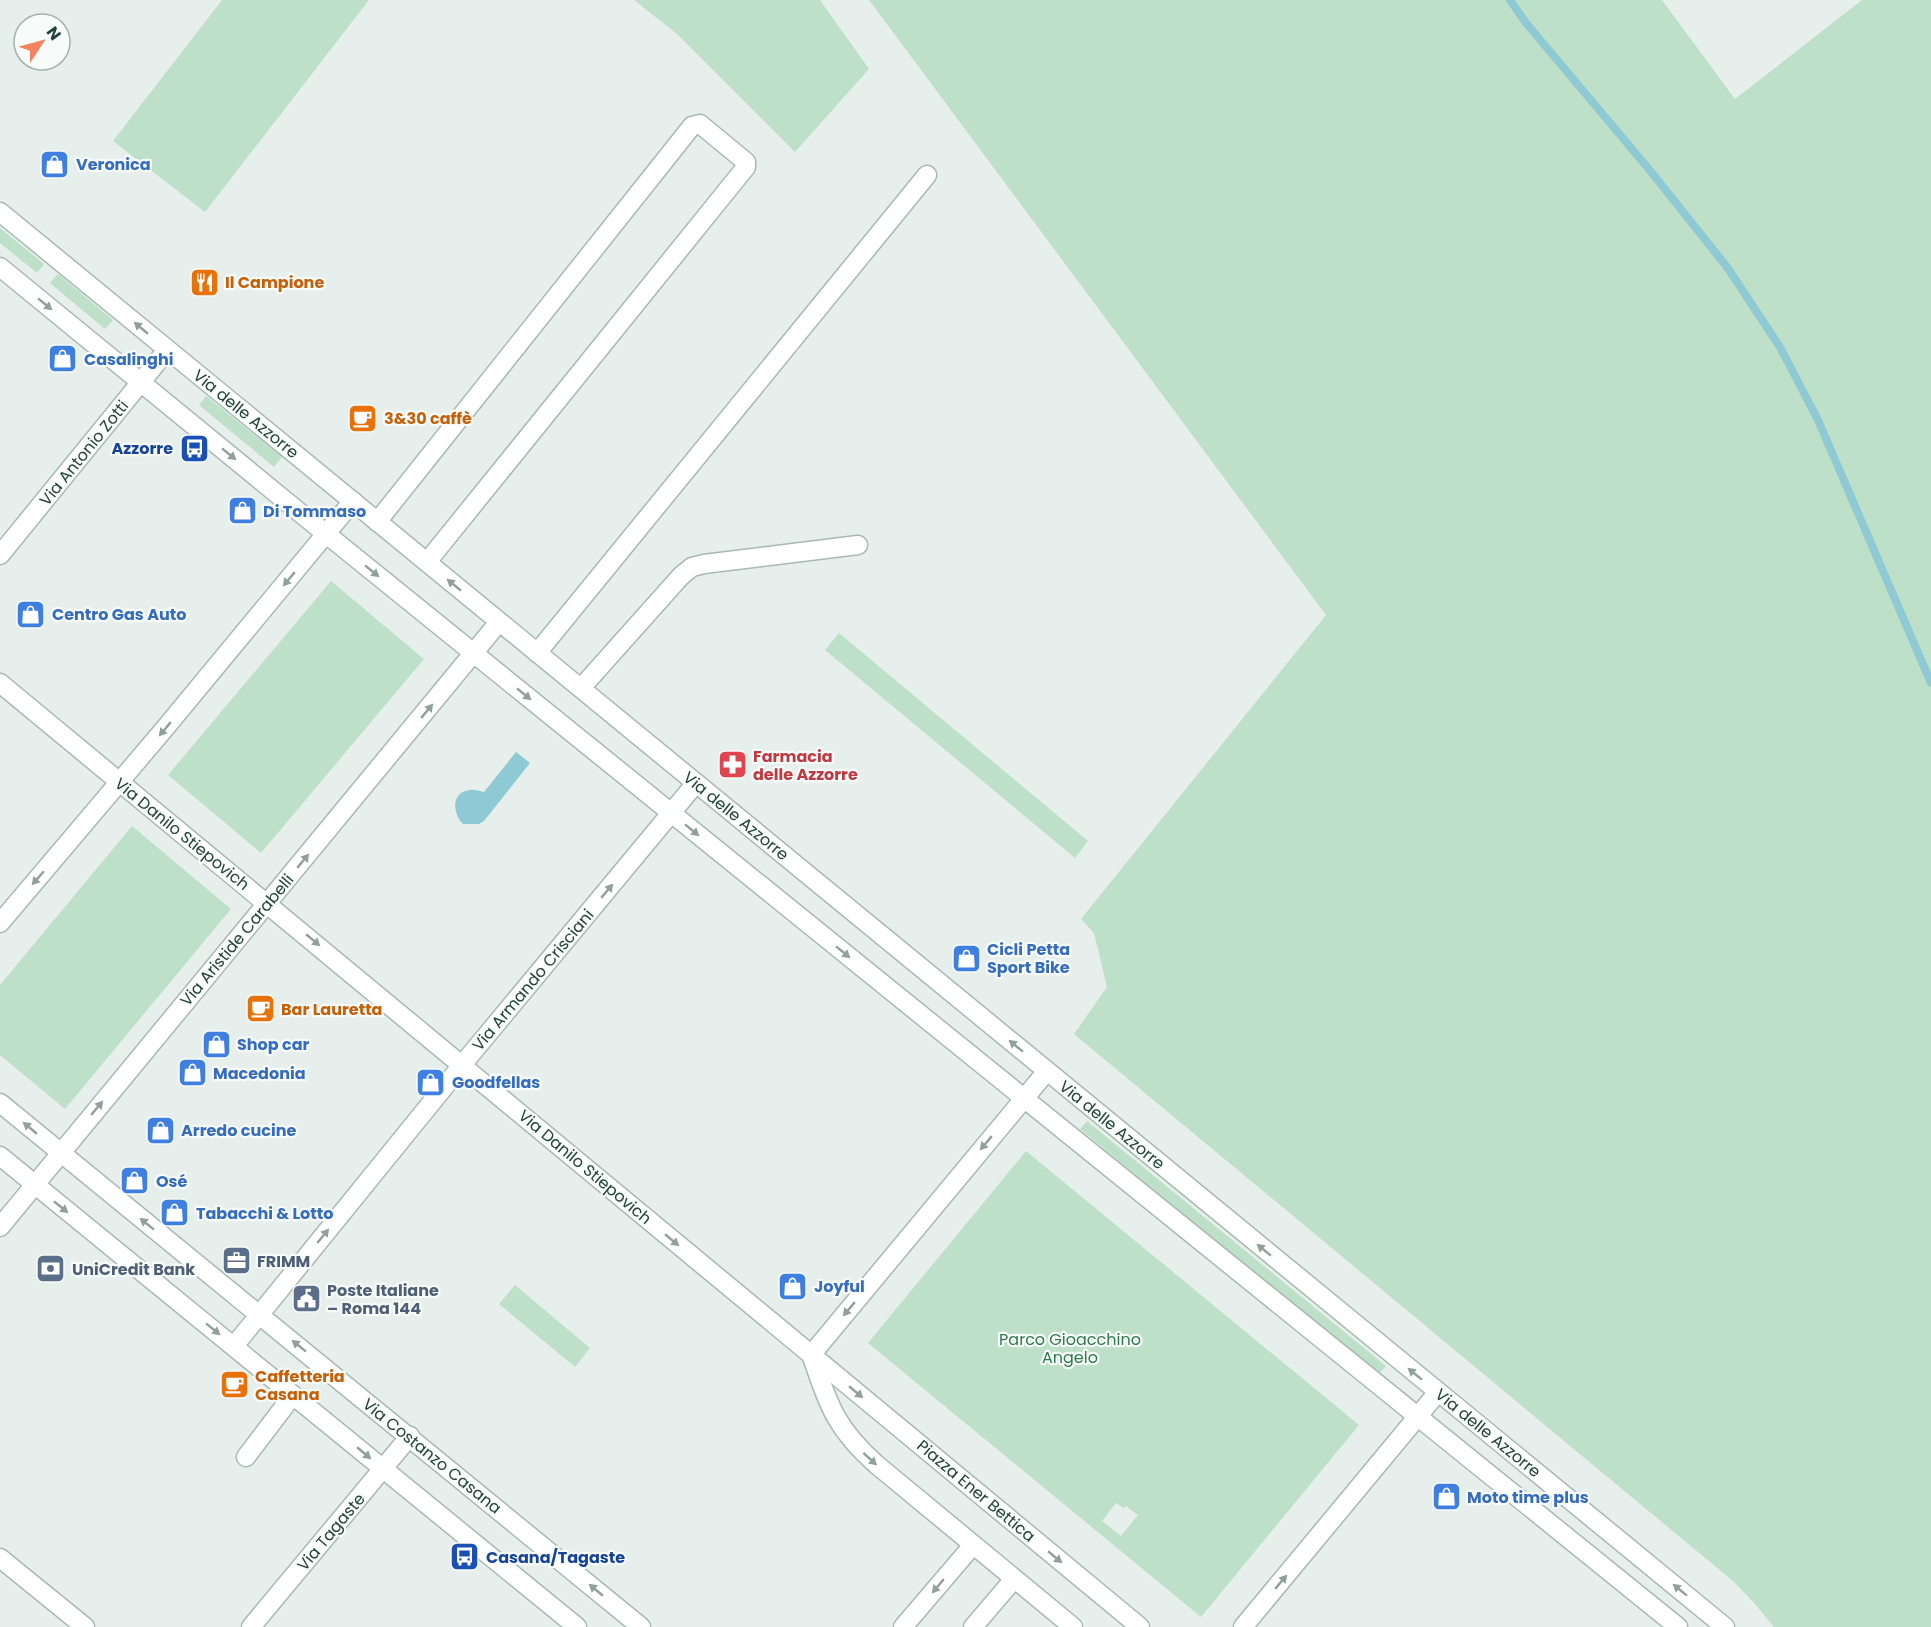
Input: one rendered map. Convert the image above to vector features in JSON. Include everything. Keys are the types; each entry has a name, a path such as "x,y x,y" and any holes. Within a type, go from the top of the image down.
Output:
{"street":[{"path":"377,522 692,126 700,124 746,162 746,167 427,562"},
{"path":"537,653 927,175"},
{"name":"Via delle Azzorre","path":"0,212 1725,1627"},
{"name":"Via delle Azzorre","path":"0,267 474,654 1678,1627"},
{"name":"Via Antonio Zotti","path":"0,555 167,350"},
{"path":"0,923 327,534 352,501"},
{"path":"581,688 677,580 692,567 858,545"},
{"path":"474,654 499,622"},
{"name":"Via Aristide Carabelli","path":"0,1227 474,654"},
{"name":"Via Danilo Stiepovich","path":"0,683 811,1355"},
{"name":"Via Armando Crisciani","path":"234,1346 462,1065 696,783"},
{"path":"1047,1071 811,1355 833,1414 856,1446 1073,1627"},
{"name":"Via Costanzo Casana","path":"0,1103 641,1627"},
{"path":"0,1156 577,1627"},
{"name":"Piazza Ener Bettica","path":"811,1355 1140,1627"},
{"path":"1243,1627 1438,1392"},
{"path":"246,1457 293,1395"},
{"name":"Via Tagaste","path":"251,1627 410,1437"},
{"path":"903,1627 973,1545"},
{"path":"0,1558 85,1627"},
{"path":"973,1627 1014,1579"}],"green space":[{"path":"222,0 369,0 205,212 113,141"},
{"path":"634,0 820,0 869,69 795,152 677,34"},
{"path":"869,0 1662,0 1735,99 1862,0 1931,0 1931,1627 1774,1627 1734,1582 1074,1034 1107,987 1094,933 1081,919 1326,615"},
{"path":"0,228 44,264 37,273 0,243"},
{"path":"58,274 113,320 105,329 50,283"},
{"path":"206,396 282,457 274,467 199,405"},
{"path":"331,581 424,659 261,853 168,775"},
{"path":"839,633 1088,841 1075,858 825,650"},
{"path":"132,826 231,909 65,1109 0,1055 0,985"},
{"path":"1087,1121 1386,1366 1378,1375 1080,1129"},
{"name":"Parco Gioacchino Angelo","path":"1026,1151 1359,1425 1201,1617 868,1343","holes":["1116,1503 1124,1508 1126,1506 1138,1515 1121,1536 1102,1521"]},
{"path":"515,1285 590,1348 575,1367 499,1304"}],"water":[{"path":"516,752 530,763 484,821 479,824 463,824 457,815 456,799 464,792 472,790 484,792"}],"waterway":[{"path":"1510,0 1526,23 1648,168 1727,267 1780,347 1818,420 1931,683"}],"place":[{"name":"Veronica","path":"55,164"},
{"name":"Il Campione","path":"204,282"},
{"name":"Casalinghi","path":"63,359"},
{"name":"3&30 caffè","path":"363,418"},
{"name":"Azzorre","path":"194,448"},
{"name":"Di Tommaso","path":"242,511"},
{"name":"Centro Gas Auto","path":"31,614"},
{"name":"Farmacia delle Azzorre","path":"732,765"},
{"name":"Cicli Petta Sport Bike","path":"966,958"},
{"name":"Bar Lauretta","path":"260,1009"},
{"name":"Shop car","path":"216,1044"},
{"name":"Macedonia","path":"192,1073"},
{"name":"Goodfellas","path":"431,1082"},
{"name":"Arredo cucine","path":"160,1130"},
{"name":"Osé","path":"135,1181"},
{"name":"Tabacchi & Lotto","path":"175,1213"},
{"name":"FRIMM","path":"236,1261"},
{"name":"UniCredit Bank","path":"51,1269"},
{"name":"Joyful","path":"793,1286"},
{"name":"Poste Italiane – Roma 144","path":"306,1299"},
{"name":"Caffetteria Casana","path":"234,1385"},
{"name":"Moto time plus","path":"1446,1497"},
{"name":"Casana/Tagaste","path":"465,1557"}]}
